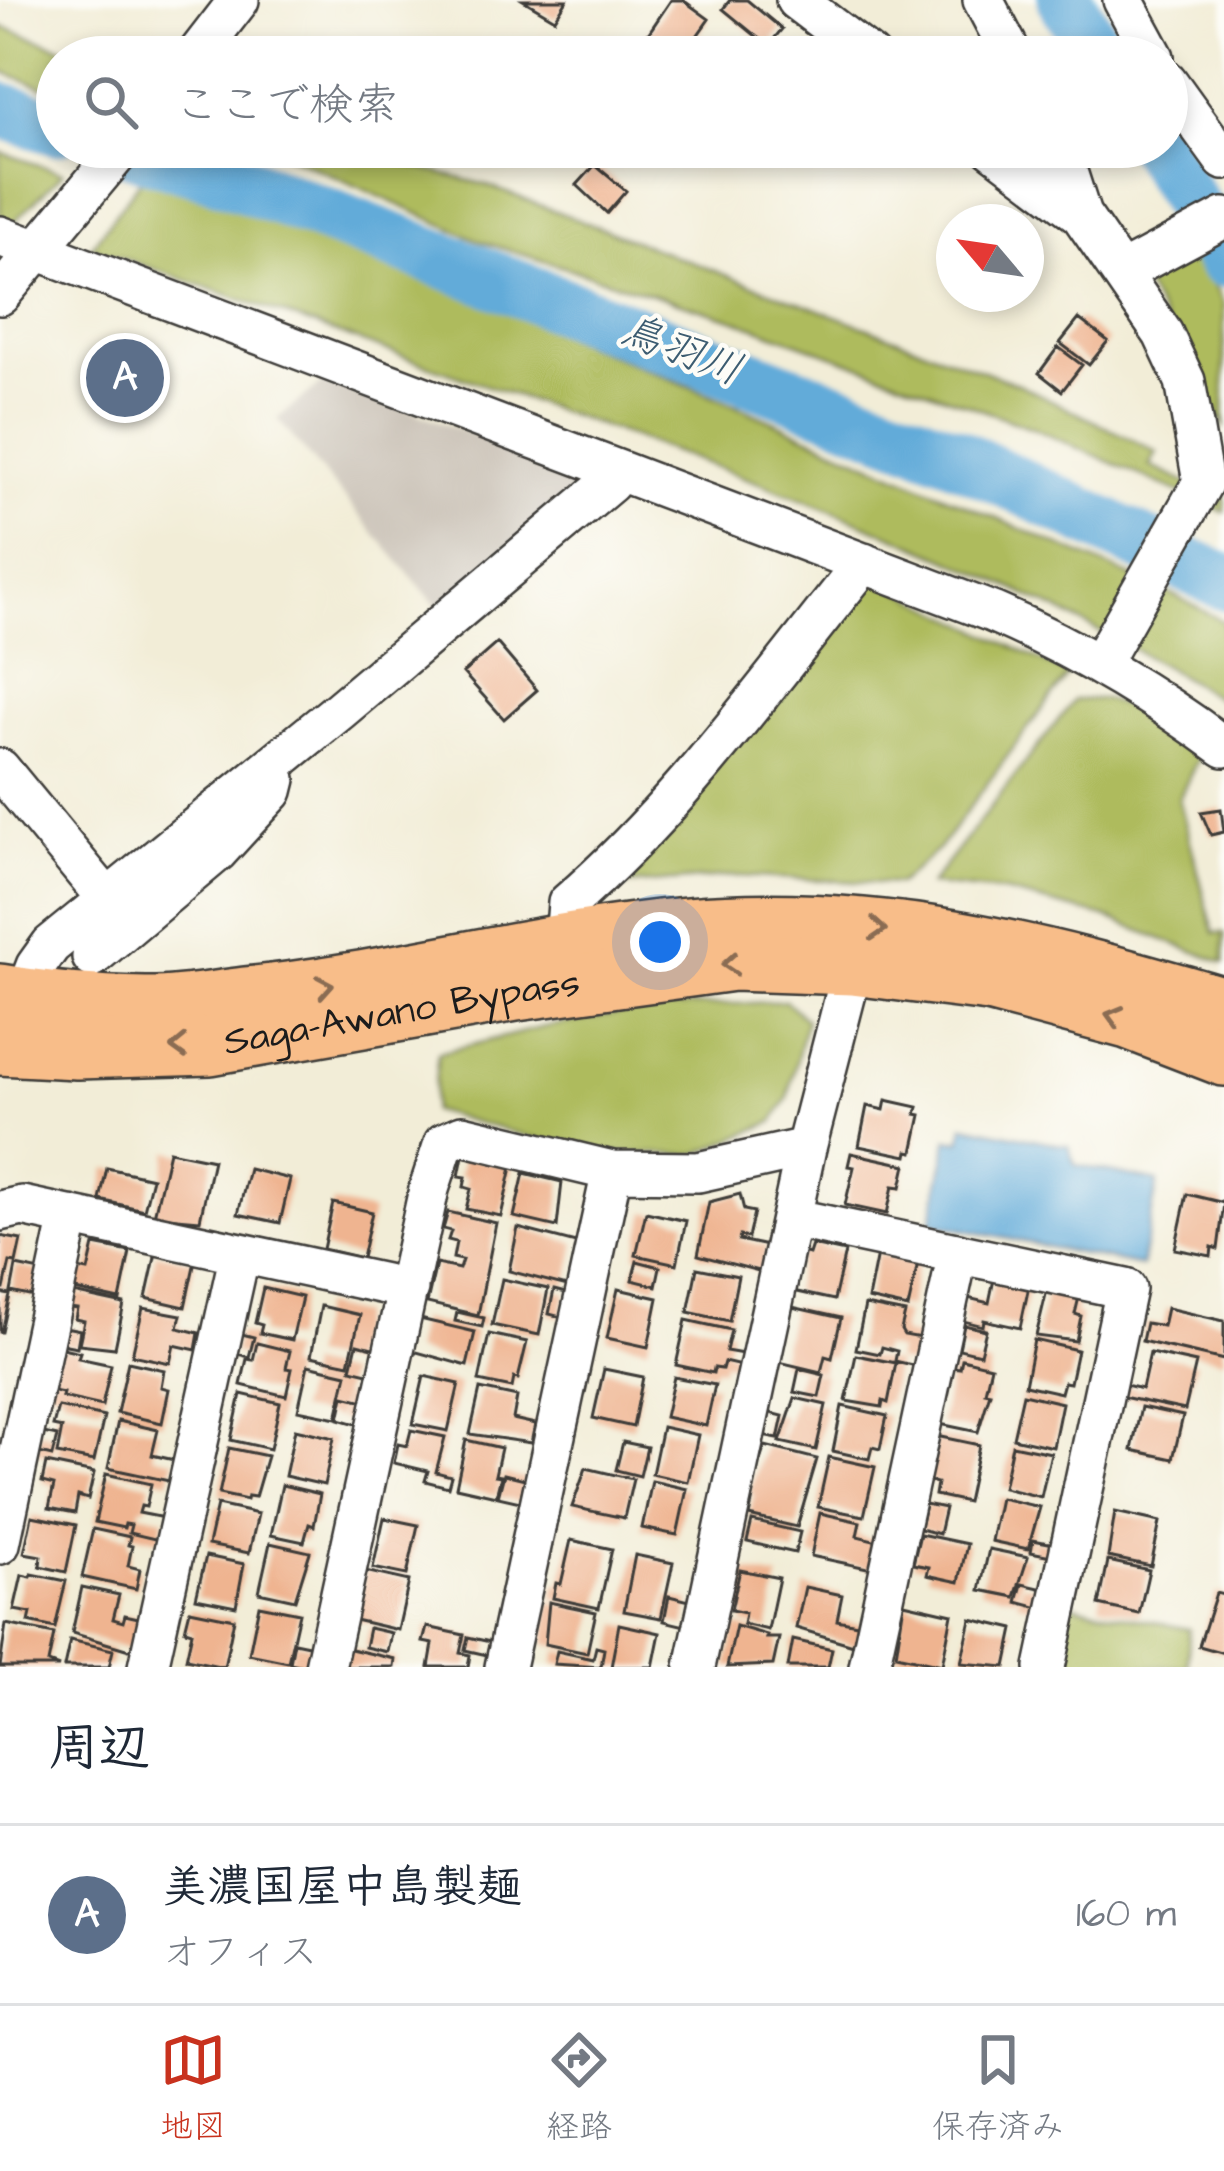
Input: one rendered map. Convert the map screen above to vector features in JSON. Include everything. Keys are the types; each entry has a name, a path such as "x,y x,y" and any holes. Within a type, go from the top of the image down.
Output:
{"highway":[{"name":"Saga-Awano Bypass","path":"8,1012 148,1006 305,990 565,941 689,926 789,923 906,931 1003,945 1224,1006"},
{"name":"Saga-Awano Bypass","path":"8,1012 76,1050 210,1046 516,992 733,962 853,966 989,983 1128,1019 1224,1057"}],"street":[{"path":"211,36 239,0"},
{"path":"796,0 843,36"},
{"path":"983,0 1002,36"},
{"path":"1123,0 1143,36"},
{"path":"1188,110 1224,160"},
{"path":"0,295 106,168"},
{"path":"1019,168 1081,215 1133,266 1185,381 1203,482 1104,653"},
{"path":"1066,168 1081,215"},
{"path":"1133,266 1224,218"},
{"path":"0,236 44,243 618,472 1104,653 1224,747"},
{"path":"8,1012 52,945 618,472"},
{"path":"565,941 568,903 626,850 707,758 864,563"},
{"path":"92,957 242,827 273,791 281,758"},
{"path":"0,769 107,898"},
{"path":"695,1667 806,1148 853,966"},
{"path":"325,1667 429,1189 444,1143 462,1135 612,1171 698,1172 806,1148"},
{"path":"506,1667 612,1171"},
{"path":"0,1211 22,1206 408,1289"},
{"path":"0,1544 70,1216"},
{"path":"791,1218 1126,1289 1045,1667"},
{"path":"148,1667 240,1253"},
{"path":"869,1667 958,1253"}],"shaded area":[{"path":"328,379 596,481 441,611 277,419"}],"green space":[{"path":"0,26 36,39 36,84 0,71"},
{"path":"0,152 36,164 36,168 63,173 13,223 0,218"},
{"path":"316,168 419,168 483,184 1018,384 1157,452 1150,466 1207,492 1224,469 1224,512 1032,428 733,319 482,242"},
{"path":"142,178 206,189 745,409 1178,597 1224,622 1224,702 1070,616 830,510 91,247"},
{"path":"1198,254 1224,304 1224,426 1143,283"},
{"path":"870,576 1068,674 939,849 898,884 736,876 614,886"},
{"path":"1105,699 1154,718 1199,756 1179,799 1214,933 1224,933 1224,963 1105,917 1004,892 930,885 1074,700"},
{"path":"786,1001 806,1020 788,1098 773,1122 697,1154 592,1153 432,1111 438,1053 645,1009"},
{"path":"1070,1604 1189,1629 1188,1667 1059,1667"}],"water":[{"path":"964,1125 1068,1146 1075,1165 1158,1182 1141,1266 931,1223 948,1139 961,1141"}],"building":[{"path":"523,0 567,0 555,19"},
{"path":"671,0 683,0 709,19 697,36 647,36"},
{"path":"730,0 747,0 782,29 776,36 756,36 723,9"},
{"path":"592,168 599,168 626,191 607,213 577,185"},
{"path":"1079,319 1108,341 1089,365 1060,343"},
{"path":"1058,347 1082,365 1062,391 1039,373"},
{"path":"497,643 537,690 504,719 463,673"},
{"path":"1221,809 1224,832 1211,835 1201,812"},
{"path":"886,1100 918,1107 916,1114 921,1115 913,1152 908,1151 907,1156 859,1146 867,1106 884,1110"},
{"path":"169,1151 213,1160 200,1220 154,1216"},
{"path":"851,1153 906,1165 901,1187 893,1186 887,1214 845,1205 854,1167 848,1166"},
{"path":"463,1156 512,1167 501,1216 466,1209 471,1189 464,1187 466,1177 459,1176"},
{"path":"107,1168 152,1178 144,1210 100,1200"},
{"path":"249,1169 290,1179 280,1223 238,1214"},
{"path":"524,1173 562,1182 557,1227 514,1217"},
{"path":"740,1194 744,1210 754,1212 748,1238 740,1236 739,1240 767,1246 762,1272 698,1255 709,1202"},
{"path":"1187,1194 1224,1203 1218,1249 1212,1247 1211,1256 1175,1249"},
{"path":"333,1203 372,1212 362,1258 323,1249"},
{"path":"448,1212 496,1223 478,1315 427,1303 436,1264 459,1269 462,1260 453,1258 456,1242 448,1240 451,1231 443,1229"},
{"path":"646,1212 686,1221 677,1264 636,1255"},
{"path":"518,1228 576,1243 567,1286 509,1271"},
{"path":"0,1236 21,1240 4,1289 0,1288"},
{"path":"94,1245 130,1252 120,1300 62,1287 67,1267 88,1271"},
{"path":"812,1245 845,1252 834,1300 793,1291 802,1252 809,1254"},
{"path":"156,1253 195,1261 185,1307 146,1298"},
{"path":"877,1254 918,1263 908,1308 868,1299"},
{"path":"637,1261 660,1267 656,1286 632,1280"},
{"path":"16,1266 40,1271 34,1297 11,1292"},
{"path":"697,1268 738,1276 729,1321 688,1312"},
{"path":"502,1279 548,1289 539,1335 492,1325"},
{"path":"994,1279 1029,1286 1020,1328 963,1321 968,1298 989,1303"},
{"path":"263,1288 302,1297 292,1340 260,1333 262,1325 255,1323"},
{"path":"618,1289 658,1298 648,1347 607,1338"},
{"path":"554,1290 566,1293 561,1317 549,1314"},
{"path":"1047,1290 1079,1297 1076,1341 1036,1336"},
{"path":"0,1293 10,1295 2,1332 0,1332"},
{"path":"73,1293 124,1304 115,1348 79,1344 84,1321 75,1319 77,1309 70,1308"},
{"path":"865,1305 905,1313 904,1335 921,1338 916,1366 895,1361 897,1351 882,1347 880,1354 856,1349"},
{"path":"321,1306 360,1315 349,1364 311,1356"},
{"path":"792,1307 841,1318 832,1358 825,1356 821,1372 779,1362"},
{"path":"143,1308 181,1315 178,1328 199,1333 196,1350 174,1345 170,1363 132,1355"},
{"path":"1167,1308 1224,1321 1224,1360 1142,1341 1146,1323 1163,1326"},
{"path":"457,1312 484,1318 482,1327 455,1321"},
{"path":"420,1319 475,1332 467,1366 413,1351"},
{"path":"686,1320 731,1330 726,1351 743,1354 741,1366 724,1362 713,1373 676,1365"},
{"path":"964,1325 986,1330 980,1354 959,1349"},
{"path":"65,1327 80,1330 77,1347 61,1344"},
{"path":"238,1333 254,1337 249,1357 233,1353"},
{"path":"489,1334 527,1342 512,1388 479,1381"},
{"path":"1034,1340 1077,1350 1070,1383 1064,1382 1061,1393 1025,1385"},
{"path":"257,1343 290,1351 286,1396 241,1385 247,1359 253,1360"},
{"path":"357,1344 377,1349 372,1374 351,1369"},
{"path":"58,1347 80,1352 78,1358 111,1365 102,1406 48,1390"},
{"path":"1150,1353 1196,1363 1185,1410 1123,1397 1126,1385 1142,1389"},
{"path":"856,1355 896,1363 888,1403 883,1401 882,1407 846,1401"},
{"path":"962,1359 991,1366 985,1392 990,1393 978,1432 940,1424 952,1367 960,1368"},
{"path":"128,1362 164,1370 161,1387 169,1389 162,1423 117,1413"},
{"path":"308,1365 347,1374 337,1418 298,1410"},
{"path":"604,1369 643,1377 633,1427 593,1418"},
{"path":"799,1369 824,1375 819,1397 794,1392"},
{"path":"424,1376 459,1384 448,1431 413,1424"},
{"path":"674,1377 715,1385 706,1426 665,1417"},
{"path":"480,1389 517,1397 513,1419 535,1424 531,1443 470,1434"},
{"path":"241,1394 280,1403 270,1449 231,1440"},
{"path":"1023,1394 1062,1403 1053,1447 1013,1438"},
{"path":"344,1396 365,1401 360,1425 339,1419"},
{"path":"795,1398 826,1405 816,1450 780,1442"},
{"path":"842,1406 887,1416 880,1449 872,1447 869,1459 833,1451"},
{"path":"58,1407 104,1417 94,1461 57,1454 62,1428 53,1426"},
{"path":"1141,1407 1183,1416 1173,1459 1132,1450"},
{"path":"767,1412 783,1416 778,1439 762,1436"},
{"path":"118,1421 158,1430 152,1455 174,1460 169,1481 108,1468"},
{"path":"662,1427 698,1435 688,1482 652,1474"},
{"path":"295,1429 334,1438 324,1485 285,1476"},
{"path":"411,1430 445,1437 436,1472 451,1476 448,1487 425,1481 428,1471 394,1463 398,1444 407,1446"},
{"path":"39,1432 57,1436 52,1456 35,1452"},
{"path":"936,1436 979,1445 967,1502 935,1495 937,1483 926,1480"},
{"path":"466,1440 501,1448 496,1496 456,1487"},
{"path":"623,1442 647,1447 640,1476 616,1470"},
{"path":"1012,1445 1051,1453 1041,1497 1003,1488"},
{"path":"765,1446 817,1459 797,1527 749,1516 754,1494 749,1493"},
{"path":"229,1448 267,1456 255,1497 247,1500 219,1494"},
{"path":"829,1457 875,1467 864,1516 818,1507"},
{"path":"46,1463 94,1473 88,1499 78,1496 75,1513 49,1508 54,1485 42,1482"},
{"path":"586,1468 633,1479 624,1518 572,1507"},
{"path":"106,1474 151,1484 146,1507 141,1506 139,1513 164,1518 159,1540 129,1533 131,1525 95,1522"},
{"path":"504,1474 525,1479 520,1502 498,1497"},
{"path":"652,1481 687,1489 677,1535 642,1528"},
{"path":"282,1485 320,1494 314,1526 309,1524 304,1542 271,1535"},
{"path":"1000,1498 1040,1507 1028,1549 991,1541"},
{"path":"925,1504 945,1508 939,1534 920,1529"},
{"path":"217,1505 258,1514 249,1553 208,1545"},
{"path":"1115,1512 1160,1522 1151,1566 1108,1557"},
{"path":"820,1513 860,1522 857,1536 878,1541 872,1569 811,1556"},
{"path":"32,1516 76,1525 66,1572 40,1566 41,1556 24,1553"},
{"path":"384,1518 418,1525 407,1575 373,1568"},
{"path":"752,1521 800,1532 795,1553 747,1542"},
{"path":"93,1529 130,1537 128,1566 140,1569 136,1589 82,1577"},
{"path":"920,1534 967,1544 959,1582 927,1575 929,1567 913,1564"},
{"path":"571,1540 612,1549 599,1608 553,1598"},
{"path":"1033,1540 1054,1544 1051,1556 1031,1552"},
{"path":"270,1543 310,1552 295,1600 259,1592"},
{"path":"989,1549 1028,1557 1015,1597 980,1590"},
{"path":"635,1555 673,1563 661,1618 624,1611"},
{"path":"206,1556 244,1564 236,1606 196,1598"},
{"path":"1108,1561 1149,1570 1139,1614 1099,1605"},
{"path":"740,1570 779,1578 768,1630 743,1624 745,1613 731,1610"},
{"path":"365,1571 409,1581 398,1630 355,1620"},
{"path":"22,1575 66,1581 55,1628 29,1622 31,1613 14,1610"},
{"path":"1022,1584 1044,1589 1039,1608 1017,1602"},
{"path":"82,1587 119,1595 113,1619 123,1622 125,1615 143,1619 136,1652 72,1633"},
{"path":"805,1587 842,1595 837,1620 862,1625 857,1646 796,1628"},
{"path":"1216,1593 1224,1595 1224,1653 1199,1646"},
{"path":"669,1596 690,1601 685,1626 664,1621"},
{"path":"549,1602 596,1612 587,1653 545,1644"},
{"path":"904,1603 952,1614 942,1665 896,1655"},
{"path":"259,1605 299,1613 288,1662 249,1654"},
{"path":"190,1610 234,1619 224,1667 186,1659 192,1632 185,1630"},
{"path":"971,1619 1014,1629 1006,1667 961,1663"},
{"path":"6,1624 54,1634 48,1663 59,1667 0,1667"},
{"path":"619,1624 660,1633 653,1667 611,1667"},
{"path":"736,1626 779,1638 773,1665 727,1667"},
{"path":"427,1627 464,1635 460,1653 470,1655 468,1667 429,1667 433,1644 423,1642"},
{"path":"369,1628 391,1633 387,1652 365,1647"},
{"path":"468,1637 490,1642 487,1655 465,1650"},
{"path":"70,1640 113,1650 109,1667 64,1667"},
{"path":"793,1640 832,1649 828,1667 788,1667"},
{"path":"294,1642 313,1646 308,1667 290,1663"},
{"path":"596,1647 604,1649 601,1667 554,1664 557,1651 593,1659"},
{"path":"346,1648 395,1659 394,1667 342,1667"}],"waterway":[{"name":"鳥羽川","path":"1066,0 1088,36"},
{"name":"鳥羽川","path":"0,110 36,121"},
{"name":"鳥羽川","path":"198,168 954,455 1224,582"},
{"name":"鳥羽川","path":"1169,168 1224,259"}],"place":[{"name":"美濃国屋中島製麺","path":"125,378"}]}
